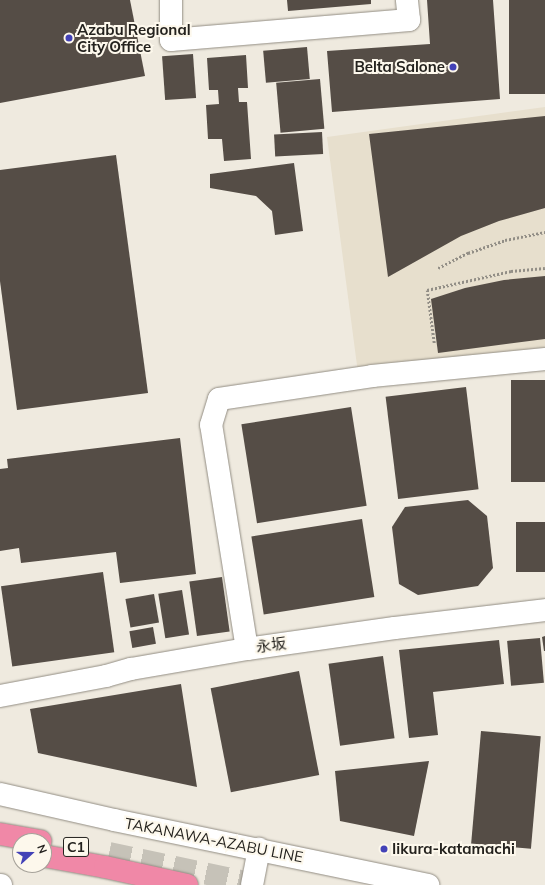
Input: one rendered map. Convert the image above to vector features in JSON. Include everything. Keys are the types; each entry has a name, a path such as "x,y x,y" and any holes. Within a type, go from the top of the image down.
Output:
{"highway":[{"path":"0,834 12,836"},
{"name":"C1","path":"52,843 109,853"},
{"path":"0,848 12,850"},
{"name":"C1","path":"52,857 105,867 187,885"}],"street":[{"path":"170,0 171,40 409,20 407,0"},
{"path":"247,649 211,425 219,399 372,376 545,359"},
{"name":"永坂","path":"0,696 106,676 131,669 247,649 395,628 545,610"},
{"name":"TAKANAWA-AZABU LINE","path":"0,794 114,820 428,885"},
{"path":"252,885 259,849"}],"path":[{"path":"438,268 468,253 505,240 545,232"},
{"path":"438,369 427,290 511,271 545,268"}],"shaded area":[{"path":"545,107 545,351 358,373 327,137"}],"building":[{"name":"Azabu Regional City Office","path":"0,0 130,0 145,76 0,103"},
{"path":"287,0 371,0 371,4 288,11"},
{"path":"427,0 493,0 500,99 332,112 327,51 430,44"},
{"path":"509,0 545,0 545,94 509,94"},
{"path":"307,47 310,79 266,83 263,51"},
{"path":"193,54 196,98 165,100 162,56"},
{"path":"246,55 248,88 238,88 239,102 247,102 251,159 224,161 222,139 208,139 206,105 219,104 218,90 209,90 207,58"},
{"path":"320,79 324,129 281,133 276,83"},
{"path":"545,116 545,208 499,221 461,236 388,277 369,134"},
{"path":"322,132 323,154 275,156 274,135"},
{"path":"116,155 148,393 17,410 0,281 0,170"},
{"path":"294,163 303,231 275,235 272,211 256,196 210,188 210,174"},
{"path":"545,276 545,339 438,353 431,299 465,288 504,280"},
{"path":"511,380 545,380 545,482 511,482"},
{"path":"466,387 479,489 398,499 386,397"},
{"path":"351,407 367,506 257,523 241,424"},
{"path":"180,438 196,574 120,583 116,552 21,563 19,548 0,551 0,469 8,468 7,459"},
{"path":"468,500 487,516 493,568 478,586 418,595 399,584 392,527 405,507"},
{"path":"362,519 374,597 264,615 251,537"},
{"path":"516,522 545,522 545,572 516,572"},
{"path":"103,572 114,652 12,667 1,586"},
{"path":"222,577 230,631 197,636 189,582"},
{"path":"182,590 189,634 165,638 158,594"},
{"path":"154,594 159,623 130,628 125,599"},
{"path":"153,627 156,644 132,648 129,631"},
{"path":"545,636 545,651 544,651 542,637"},
{"path":"540,638 544,683 511,686 507,641"},
{"path":"499,640 504,684 433,692 438,735 409,738 399,650"},
{"path":"383,656 395,738 340,746 329,664"},
{"path":"299,671 319,775 231,792 211,688"},
{"path":"181,684 197,787 38,753 30,709"},
{"path":"481,731 541,736 531,849 471,844"},
{"path":"429,761 414,836 340,821 335,771"}],"tunnel":[{"path":"109,853 259,885"}],"place":[{"name":"Azabu Regional City Office","path":"69,38"},
{"name":"Belta Salone","path":"453,67"},
{"name":"Iikura-katamachi","path":"384,849"}]}
